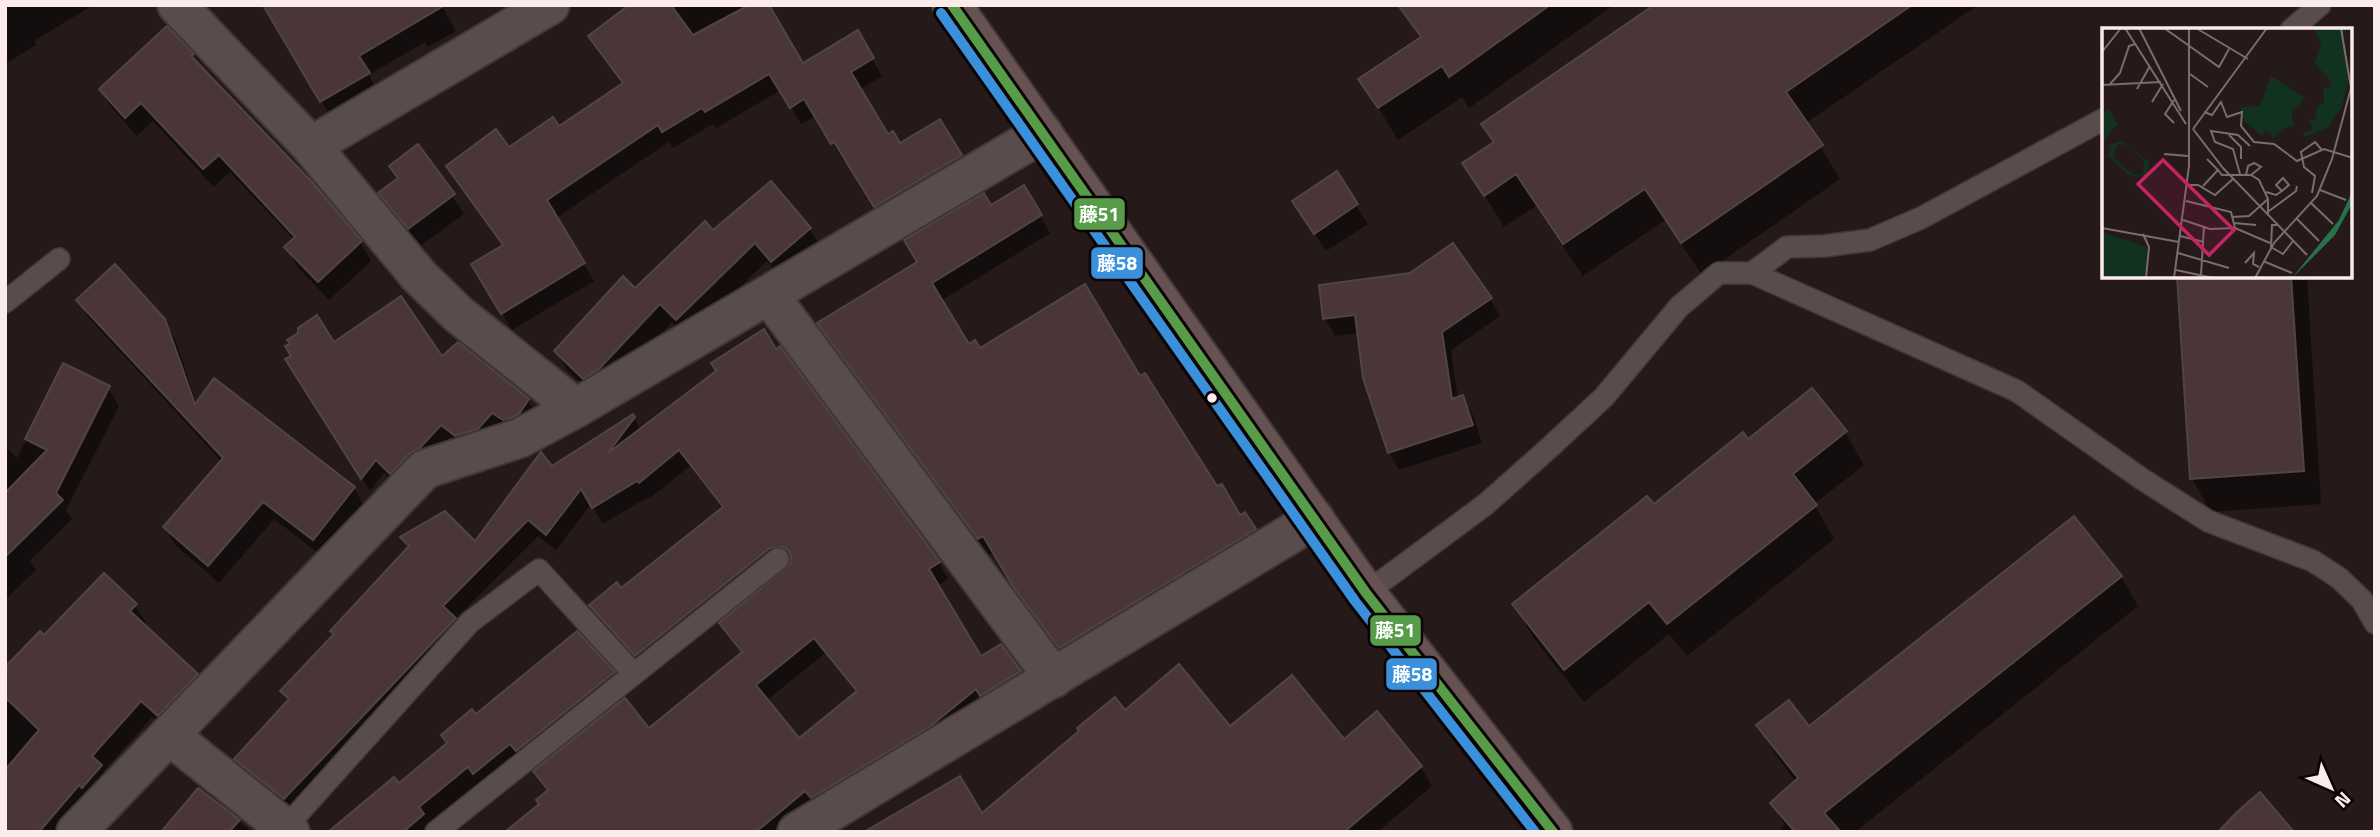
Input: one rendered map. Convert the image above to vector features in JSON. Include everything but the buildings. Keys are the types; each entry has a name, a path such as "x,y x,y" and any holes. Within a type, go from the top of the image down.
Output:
{"highway":[{"path":"952,5 1366,593 1550,830"}],"street":[{"path":"177,5 311,146 419,276 458,314 576,408"},
{"path":"311,146 550,5"},
{"path":"76,832 425,469 520,438 576,408 1043,134"},
{"path":"769,295 1054,678"},
{"path":"797,832 1315,519"},
{"path":"169,735 287,830"}],"lane":[{"path":"2293,28 2320,5"},
{"path":"1752,272 1787,247 1870,240 1921,218 2102,120"},
{"path":"5,302 59,260"},
{"path":"1366,593 1486,504 1549,448 1604,397 1679,307 1719,273 1752,272 2017,391 2208,521 2313,561 2340,578 2362,600 2375,623"},
{"path":"436,832 778,559"},
{"path":"287,830 470,622 539,570 634,674"}],"transit line":[{"name":"藤51","path":"952,5 1366,593 1553,832"},
{"name":"藤58","path":"941,13 1355,601 1535,832"}]}
